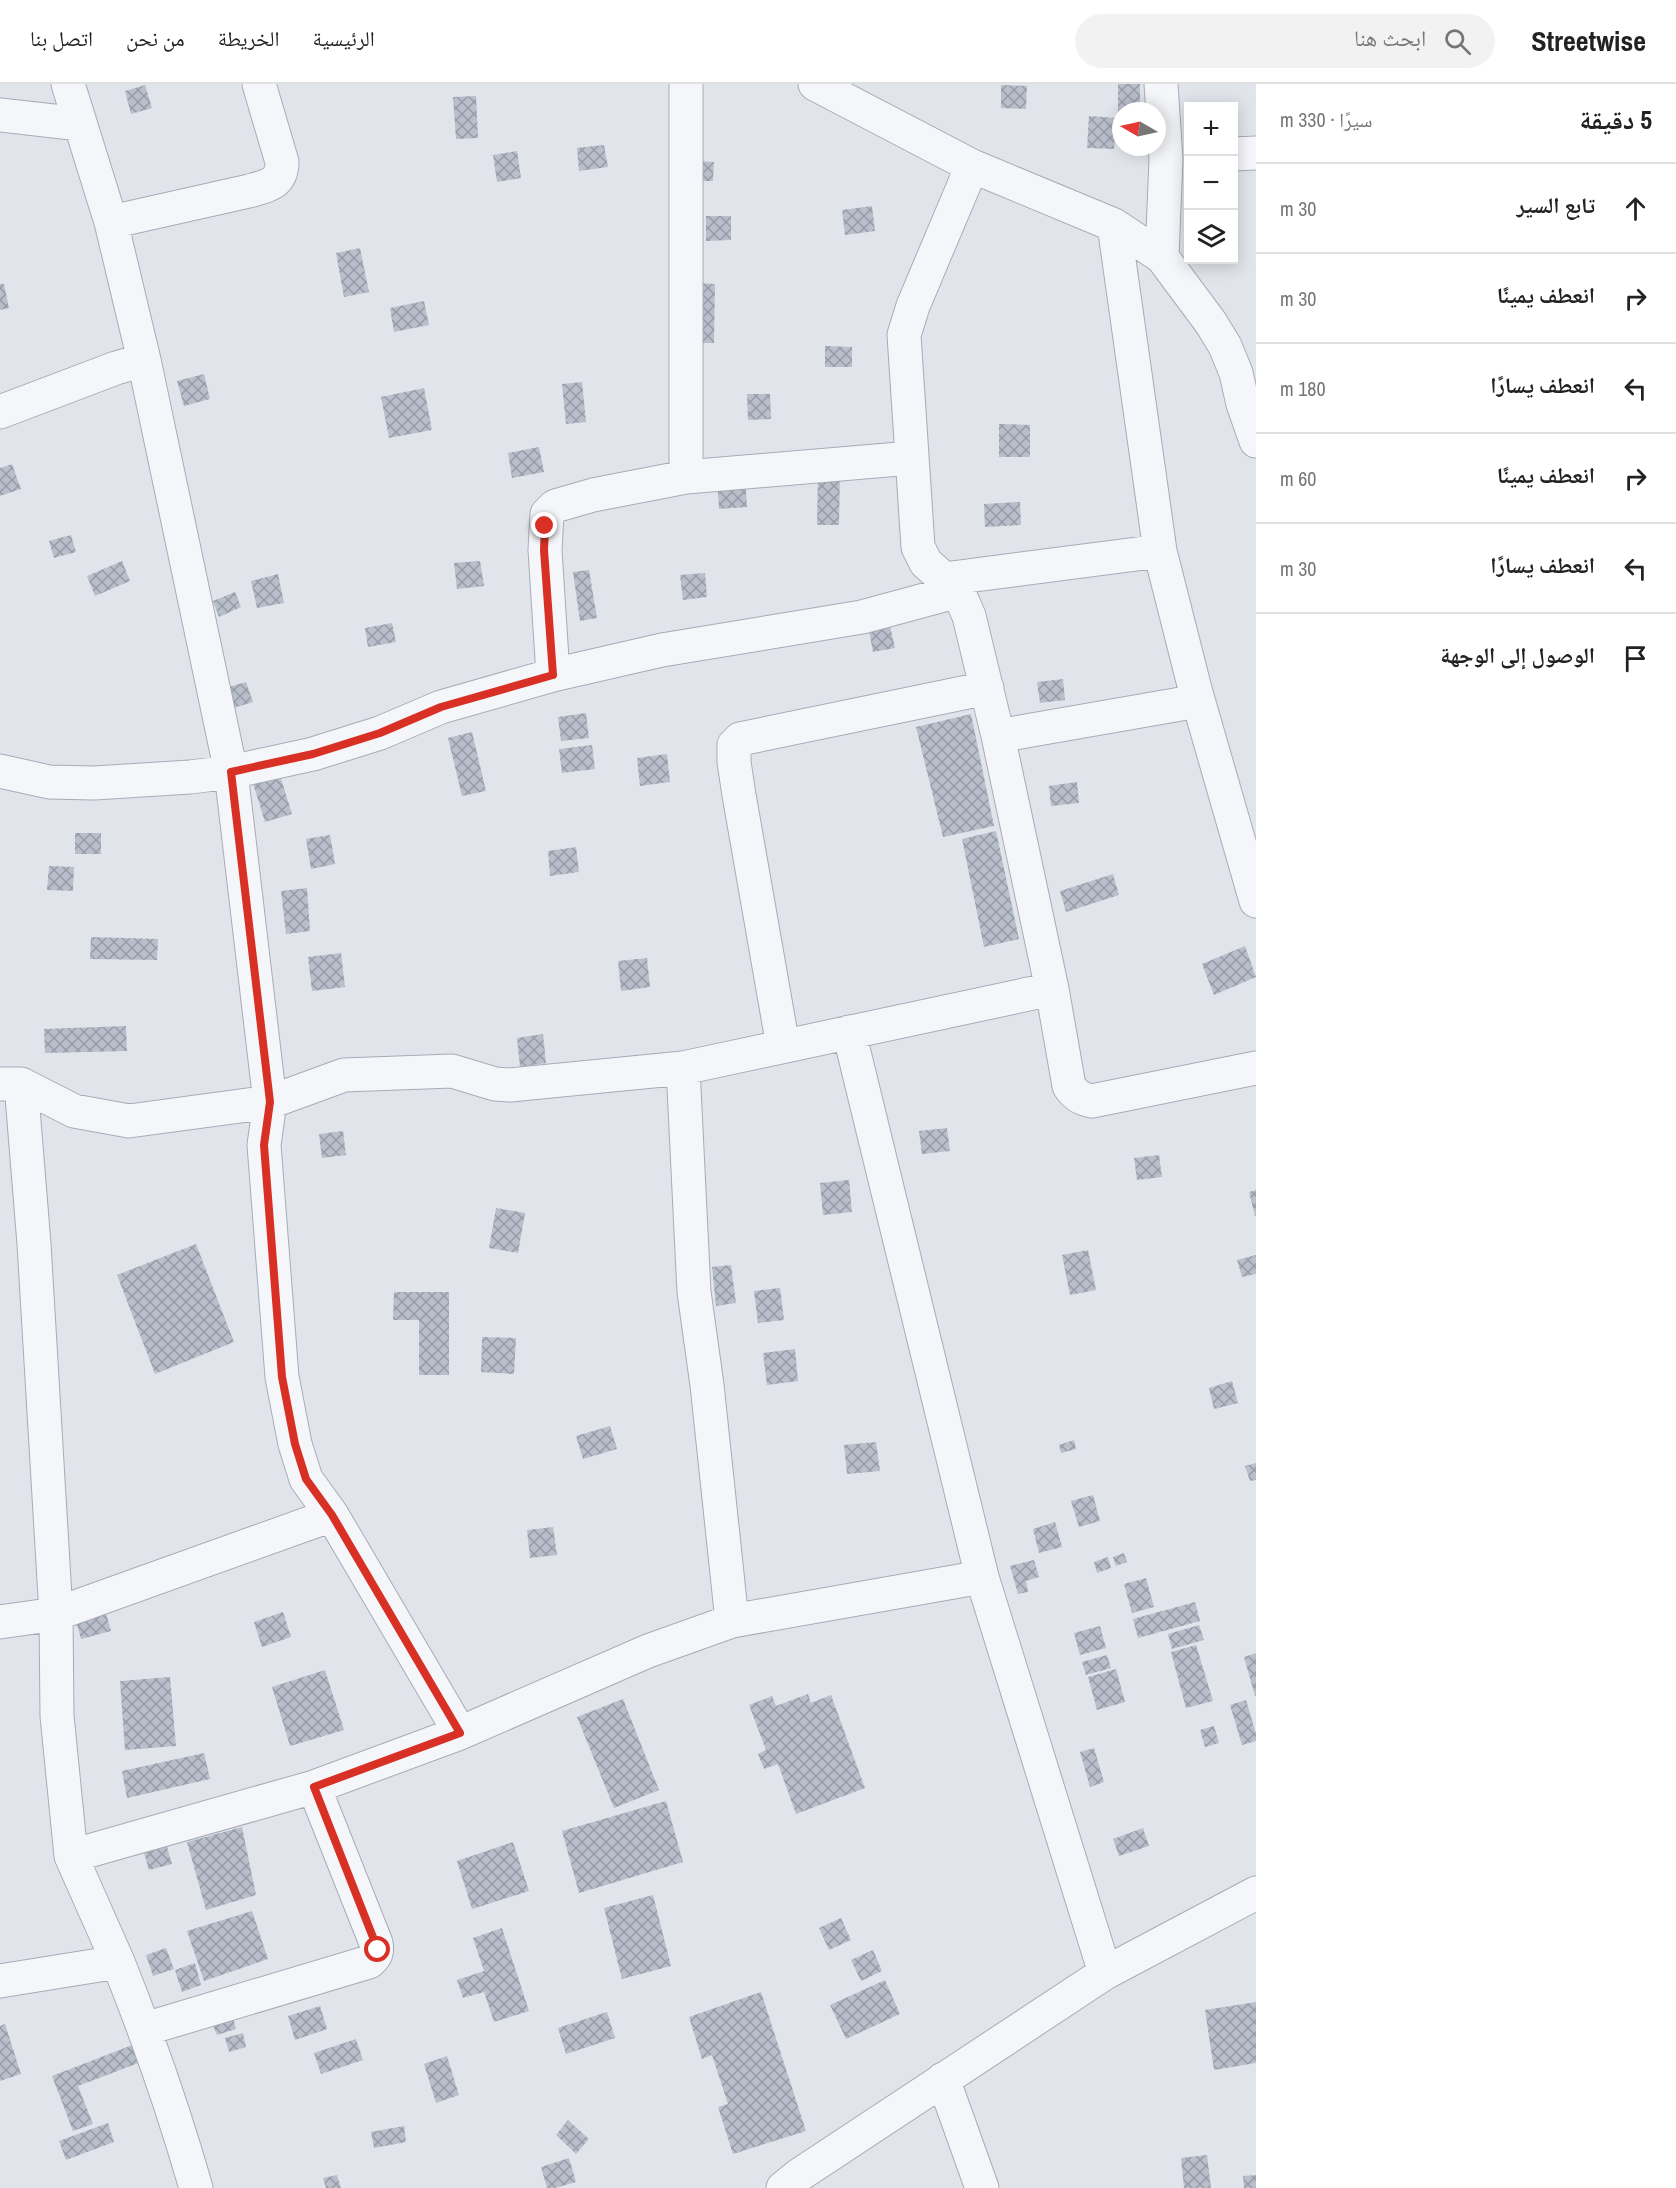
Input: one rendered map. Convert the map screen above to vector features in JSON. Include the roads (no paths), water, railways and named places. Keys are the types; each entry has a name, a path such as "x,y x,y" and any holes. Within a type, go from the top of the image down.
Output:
{"street":[{"path":"68,84 111,222 144,360 231,772 270,1102 264,1145 282,1377 295,1444 306,1479 332,1515 460,1733"},
{"path":"111,222 249,191 268,185 278,178 282,171 282,162 259,84"},
{"path":"686,84 686,477"},
{"path":"815,84 972,166 1114,225 1162,257 1225,346 1236,373 1243,404 1256,441"},
{"path":"1161,84 1177,159 1162,257"},
{"path":"0,116 80,124"},
{"path":"1238,154 1256,153"},
{"path":"972,166 913,306 904,335 918,547 926,563 951,585 969,616 998,736 1052,989 1069,1086 1074,1094 1082,1099 1098,1100 1256,1068"},
{"path":"1114,225 1160,551 1198,701 1256,902"},
{"path":"0,411 116,368 144,360"},
{"path":"553,675 544,550 547,514 555,506 593,495 686,477 911,458"},
{"path":"0,771 49,782 94,783 231,772 313,754 380,733 441,707 553,675 662,650 862,617 951,585 1160,551"},
{"path":"783,1046 739,795 734,745 740,739 987,688"},
{"path":"998,736 1198,701"},
{"path":"10,1084 74,1111 129,1121 270,1102 344,1075 452,1071 510,1085 683,1068 1052,989"},
{"path":"849,1032 982,1577 1105,1973"},
{"path":"683,1068 694,1292 732,1621"},
{"path":"10,1084 34,1245 56,1614 57,1716 71,1856 145,2028 175,2114 196,2188"},
{"path":"0,1622 56,1614 332,1515"},
{"path":"71,1856 314,1787 460,1733 648,1651 732,1621 982,1577"},
{"path":"145,2028 369,1962 375,1957 378,1950 376,1943 314,1787"},
{"path":"795,2184 943,2079 1105,1973 1256,1893"},
{"path":"0,1981 118,1962"},
{"path":"943,2079 982,2188"}]}
